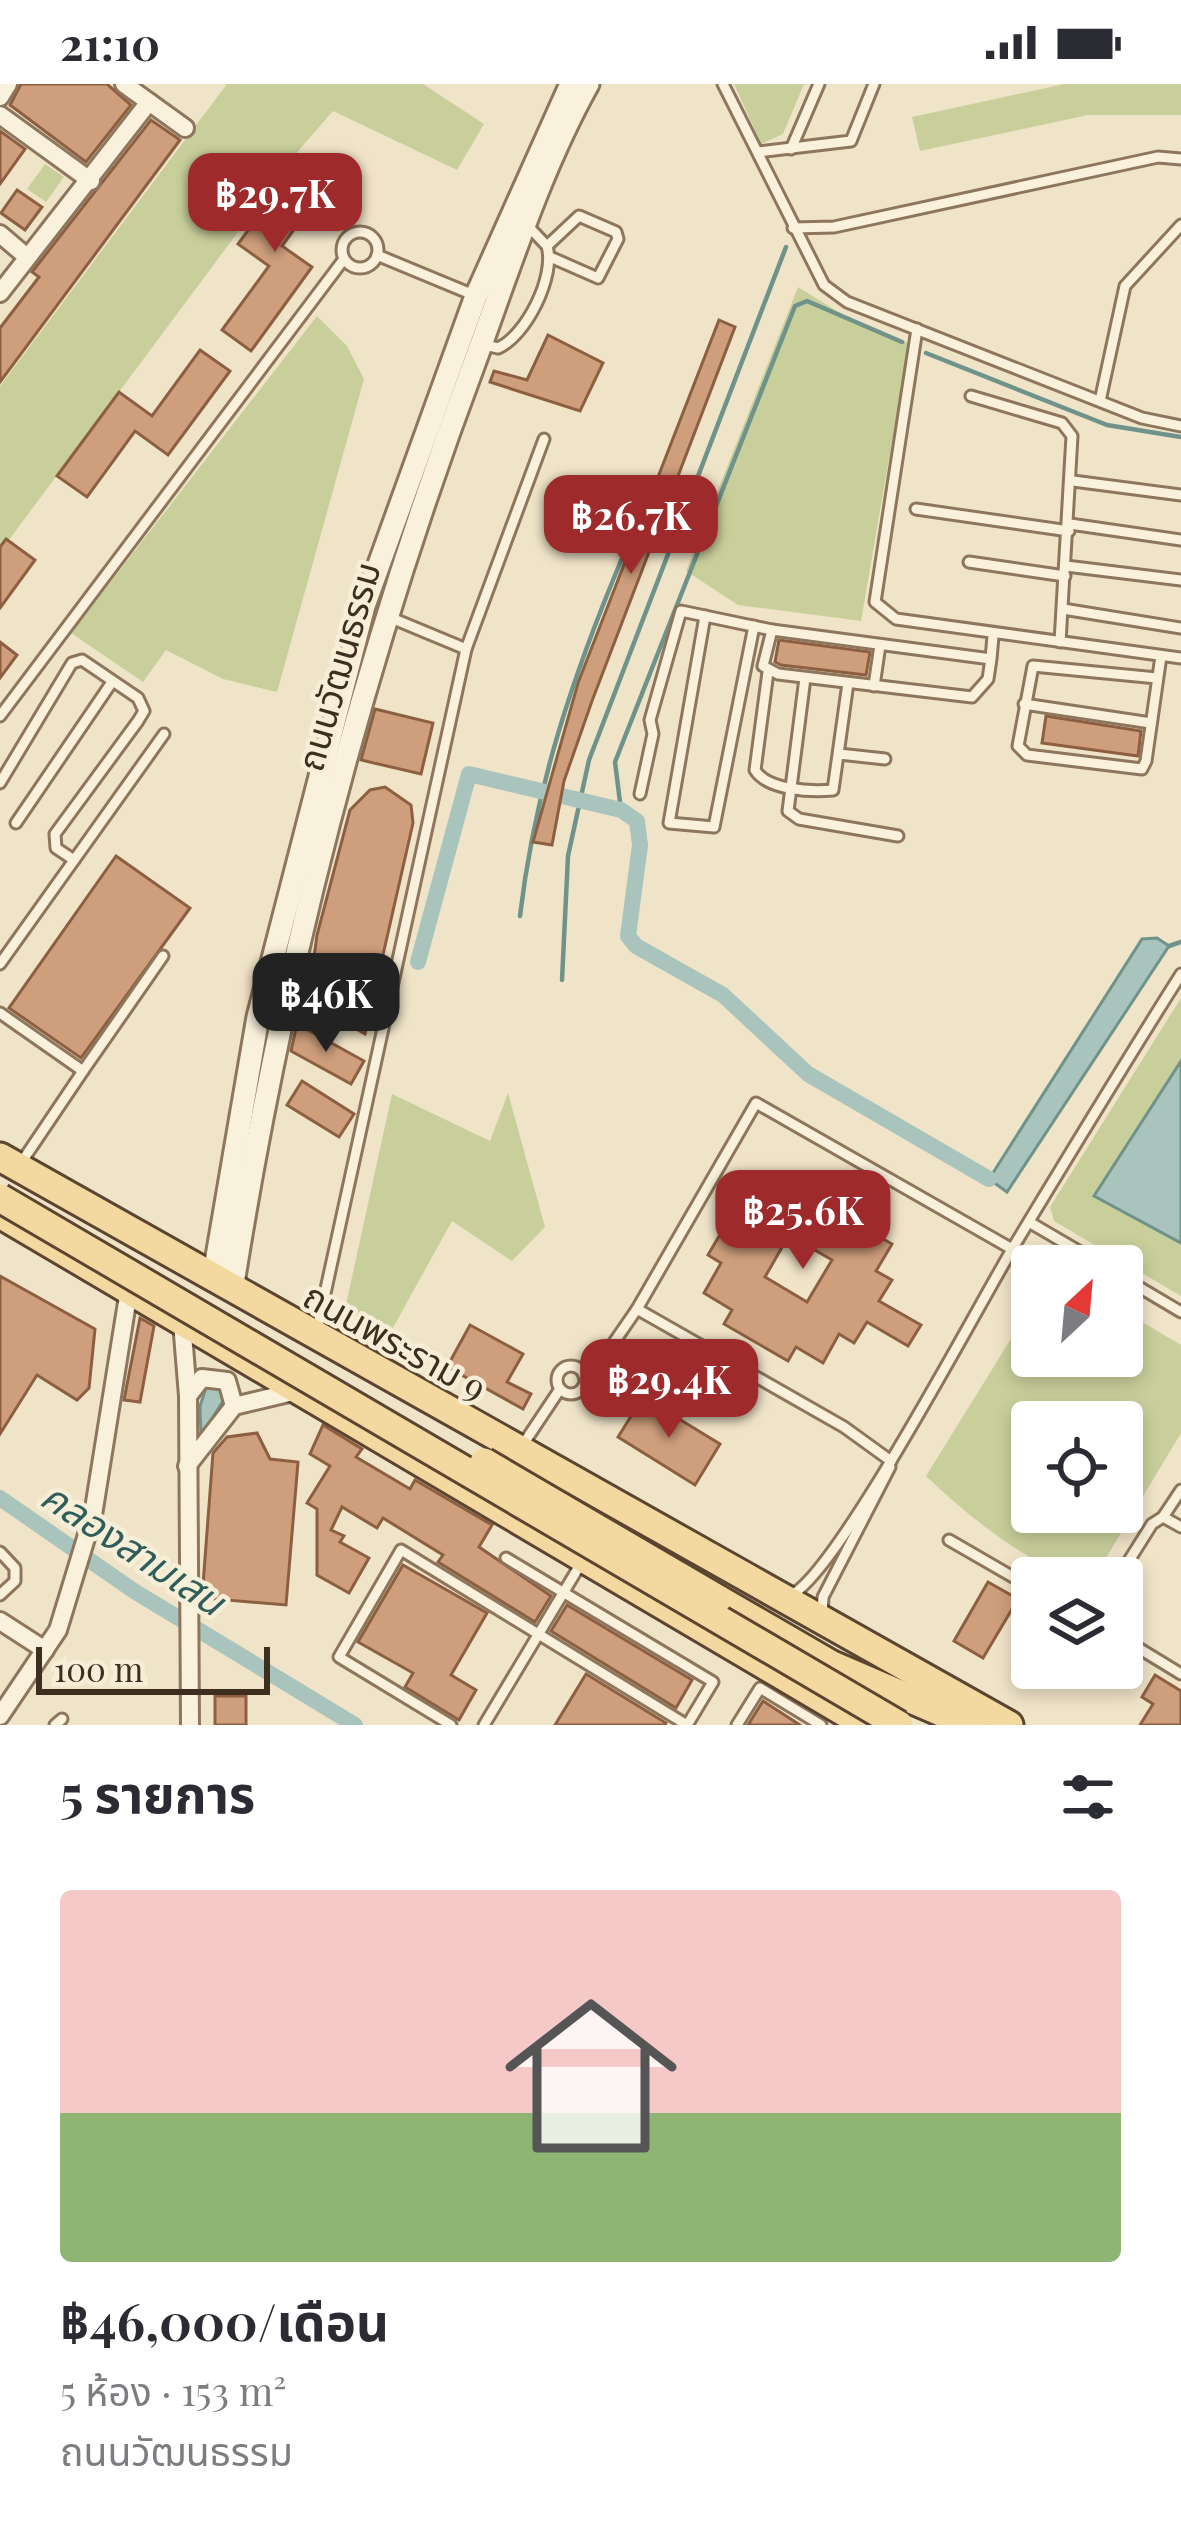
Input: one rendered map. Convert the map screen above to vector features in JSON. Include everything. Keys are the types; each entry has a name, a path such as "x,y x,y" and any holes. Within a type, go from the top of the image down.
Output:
{"main road":[{"name":"ถนนพระราม 9","path":"6,1166 1009,1725"},
{"name":"ถนนพระราม 9","path":"6,1166 718,1599 832,1665 961,1720"},
{"path":"0,1198 899,1725"},
{"path":"0,1214 584,1557 826,1719 866,1725"},
{"path":"217,1342 223,1285"},
{"path":"656,1529 961,1720"}],"street":[{"path":"0,97 8,84"},
{"path":"124,84 185,128"},
{"name":"ถนนวัฒนธรรม","path":"223,1285 374,611 569,84"},
{"name":"ถนนวัฒนธรรม","path":"471,340 476,296 588,84"},
{"path":"0,293 149,103"},
{"path":"0,116 91,181"},
{"path":"0,233 27,257"},
{"path":"0,1716 58,1630 93,1515 129,1290"},
{"path":"182,1322 188,1396 190,1725"},
{"path":"188,1396 202,1378 216,1377 226,1381 234,1406"},
{"path":"188,1466 234,1406 298,1390"},
{"path":"0,1621 45,1650"}],"lane":[{"path":"723,84 824,285 847,302 1100,401 1181,426"},
{"path":"758,152 851,141 874,84"},
{"path":"791,149 817,88"},
{"path":"793,228 834,227 1158,157 1181,160"},
{"path":"471,340 498,348 523,329 549,252 579,216 616,232 618,238 598,278 549,252 519,220"},
{"path":"1100,401 1125,286 1181,225"},
{"path":"0,716 344,259 344,242 357,232 374,238 377,255"},
{"path":"377,255 476,296"},
{"path":"344,259 365,268 377,255"},
{"path":"917,329 875,602 896,620 1181,658"},
{"path":"970,396 1069,427 1073,481 1060,642"},
{"path":"315,1336 466,649 544,439"},
{"path":"1073,481 1181,496"},
{"path":"916,509 1181,540"},
{"path":"969,562 1181,580"},
{"path":"1063,609 1181,628"},
{"path":"374,611 466,649"},
{"path":"640,794 653,734 650,720 681,611 772,630 991,659"},
{"path":"705,616 669,823 714,827 754,626"},
{"path":"772,630 763,666 768,672 972,697 988,679 993,636"},
{"path":"874,686 880,645"},
{"path":"1157,678 1042,663 1034,666 1018,746 1027,755 1134,771 1146,761 1160,656"},
{"path":"0,783 72,663 82,660 138,698 144,711 55,834 56,848 74,860"},
{"path":"768,672 755,770 765,781 790,788 833,790 848,683"},
{"path":"805,678 788,811 799,819 898,836"},
{"path":"16,823 112,682"},
{"path":"1024,704 1151,723"},
{"path":"0,964 164,734"},
{"path":"839,754 885,759"},
{"path":"6,1166 83,1071 163,956"},
{"path":"1015,1245 1181,974"},
{"path":"0,1013 83,1071"},
{"path":"560,1389 576,1393 637,1309 756,1103 1011,1248"},
{"path":"1029,1222 1068,1245"},
{"path":"783,1598 806,1587 828,1560 891,1461 1011,1251"},
{"path":"1143,1289 1181,1312"},
{"path":"637,1309 844,1427 891,1461"},
{"path":"519,1451 560,1389 557,1376 565,1368 576,1367 584,1376"},
{"path":"824,1621 823,1598 891,1461"},
{"path":"1131,1557 1151,1523 1163,1517 1181,1490"},
{"path":"1163,1517 1181,1527"},
{"path":"949,1540 1011,1576"},
{"path":"451,1725 339,1657 401,1550 688,1724 713,1682 506,1558"},
{"path":"0,1552 15,1568 15,1581 0,1595"},
{"path":"484,1725 584,1557"},
{"path":"1143,1651 1181,1674"},
{"path":"737,1725 760,1688 826,1719"}],"green space":[{"path":"227,84 423,84 484,124 457,170 333,111 299,150 0,552 0,386"},
{"path":"734,84 804,84 783,134 761,144"},
{"path":"1064,84 1181,84 1181,115 1088,115 920,151 912,117"},
{"path":"45,164 64,177 46,202 27,189"},
{"path":"798,287 863,327 909,343 861,621 738,605 686,571"},
{"path":"317,316 347,346 364,379 277,692 223,679 166,650 143,682 71,633"},
{"path":"1181,998 1181,1296 1143,1274 1143,1245 1095,1245 1054,1221 1050,1207"},
{"path":"508,1093 545,1227 512,1261 452,1221 389,1335 345,1309 392,1094 490,1141"},
{"path":"1143,1322 1181,1345 1181,1433 1143,1496 1143,1401 1011,1401 1011,1533 1121,1533 1107,1557 1031,1557 982,1525 926,1476 1011,1339 1011,1377 1143,1377"}],"water":[{"path":"1157,938 1169,946 1007,1192 989,1179 1142,939"},
{"path":"1181,1061 1181,1243 1094,1196"},
{"path":"207,1385 221,1385 225,1398 201,1436 200,1406"}],"building":[{"path":"21,84 107,84 131,105 86,162 10,105"},
{"path":"151,120 180,140 0,382 0,328 39,277 32,272"},
{"path":"0,131 25,149 0,184"},
{"path":"300,160 329,181 282,246 312,267 251,351 222,330 269,266 238,244"},
{"path":"17,190 42,207 25,230 1,213"},
{"path":"719,320 735,327 592,701 564,781 552,845 533,842 578,683"},
{"path":"548,335 603,363 580,411 490,382 494,371 527,380"},
{"path":"200,350 230,371 168,455 135,431 87,497 57,476 119,392 152,416"},
{"path":"6,539 35,560 0,608 0,547"},
{"path":"779,640 870,652 866,675 781,665 775,662"},
{"path":"0,642 17,655 0,678"},
{"path":"375,709 433,723 421,774 361,760"},
{"path":"1046,716 1141,731 1138,756 1042,743"},
{"path":"385,787 411,805 413,823 365,1034 308,1001 317,935 350,810 370,790"},
{"path":"116,856 190,908 81,1058 9,1008"},
{"path":"297,1024 364,1061 351,1084 291,1051"},
{"path":"302,1081 354,1114 339,1137 287,1105"},
{"path":"773,1174 803,1192 811,1178 873,1214 864,1228 892,1244 876,1271 892,1280 879,1301 921,1325 908,1346 867,1322 854,1343 839,1334 823,1363 796,1347 788,1361 724,1324 732,1310 704,1293 721,1263 708,1255 743,1195 757,1202","holes":["789,1235 832,1260 807,1302 765,1277"]},
{"path":"0,1276 95,1329 89,1388 77,1400 37,1375 0,1434"},
{"path":"140,1318 154,1326 140,1402 124,1400"},
{"path":"470,1325 523,1354 507,1382 531,1394 523,1409 447,1367"},
{"path":"643,1397 720,1444 695,1485 618,1437"},
{"path":"323,1425 362,1449 356,1457 410,1489 415,1480 492,1525 479,1547 551,1596 535,1622 438,1562 443,1555 383,1518 377,1528 342,1507 331,1530 344,1536 340,1542 369,1558 349,1593 317,1575 317,1509 307,1503 330,1466 310,1454"},
{"path":"257,1433 270,1459 298,1462 286,1605 202,1598 213,1453 227,1437"},
{"path":"403,1565 487,1613 451,1675 476,1690 459,1720 405,1687 413,1673 358,1642"},
{"path":"988,1582 1011,1595 1011,1611 983,1658 954,1641"},
{"path":"567,1605 692,1680 676,1708 551,1631"},
{"path":"586,1674 666,1723 665,1725 555,1725"},
{"path":"1155,1675 1181,1691 1181,1725 1140,1725 1153,1704 1142,1697"},
{"path":"215,1696 246,1696 246,1725 215,1725"},
{"path":"763,1701 800,1725 748,1725"}],"waterway":[{"path":"562,980 568,856 589,760 786,247"},
{"path":"621,810 615,762 795,306 807,301 902,342"},
{"path":"926,353 1107,425 1181,437"},
{"path":"520,916 535,822 558,733 623,556"},
{"path":"418,962 469,774 621,810 637,821 640,845 628,936 636,946 723,995 808,1074 989,1179"},
{"path":"1169,946 1181,942"},
{"name":"คลองสามเสน","path":"0,1498 134,1591 355,1725"}]}
